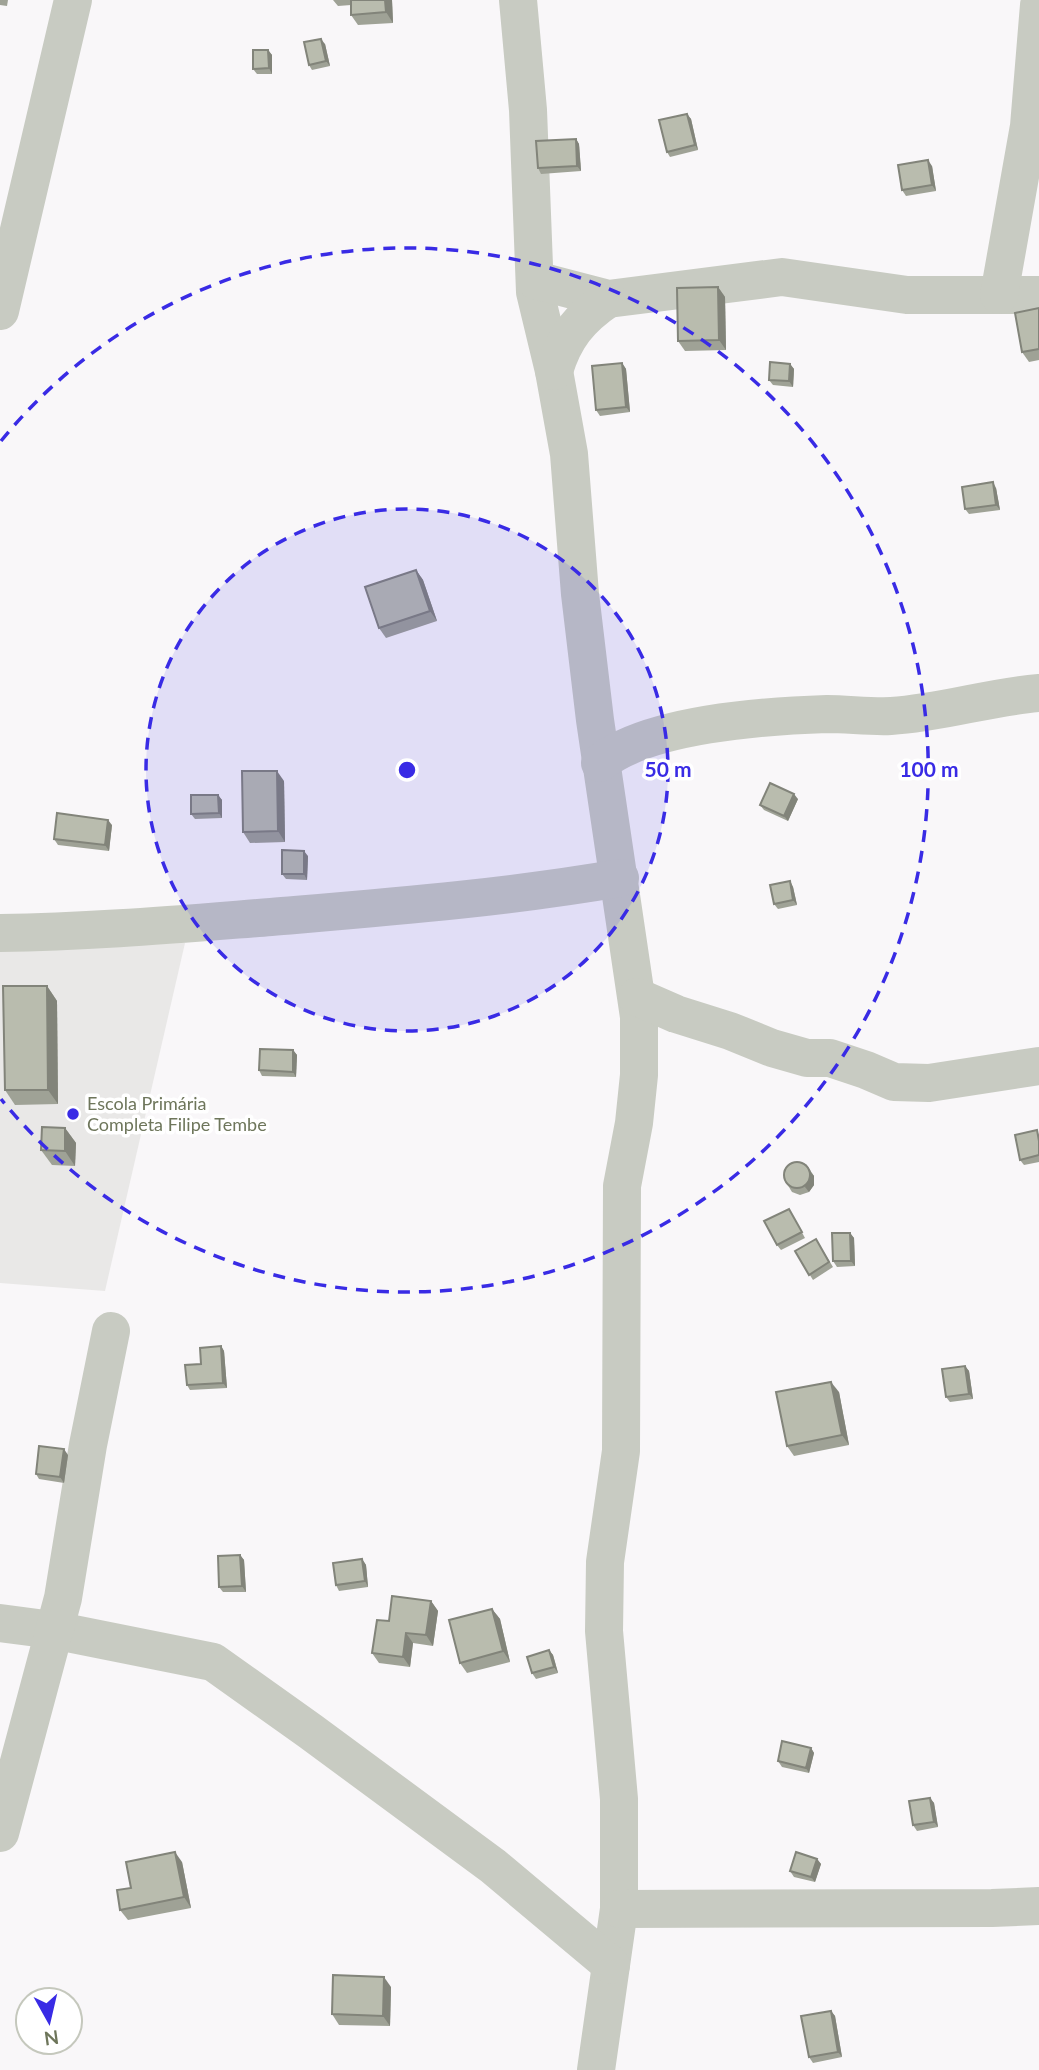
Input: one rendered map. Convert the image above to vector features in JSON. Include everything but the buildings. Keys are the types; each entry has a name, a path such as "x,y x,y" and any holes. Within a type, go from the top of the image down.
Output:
{"street":[{"path":"0,311 73,0"},
{"path":"518,0 528,110 535,292 554,370 569,454 580,594 600,763 637,997 639,1038 639,1075 634,1123 622,1186 621,1451 606,1562 604,1631 619,1799 619,1909 596,2070"},
{"path":"999,295 1028,126 1039,5"},
{"path":"535,280 608,299 782,277 907,295 1039,295"},
{"path":"554,370 568,335 587,313 608,299"},
{"path":"600,763 614,752 672,731 768,718 826,714 890,716 949,710 1001,696 1039,693"},
{"path":"0,933 54,933 354,910 499,897 620,878"},
{"path":"637,997 676,1014 772,1048 807,1058 830,1058 894,1082 929,1083 1039,1066"},
{"path":"639,1038 676,1014"},
{"path":"0,1833 63,1598 88,1446 111,1331"},
{"path":"0,1623 53,1630 213,1662 493,1866 611,1965"},
{"path":"619,1909 1039,1906"}],"shaded area":[{"name":"Escola Primária Completa Filipe Tembe","path":"185,943 105,1291 0,1283 0,945"}],"place":[{"name":"Escola Primária Completa Filipe Tembe","path":"73,1114"}]}
